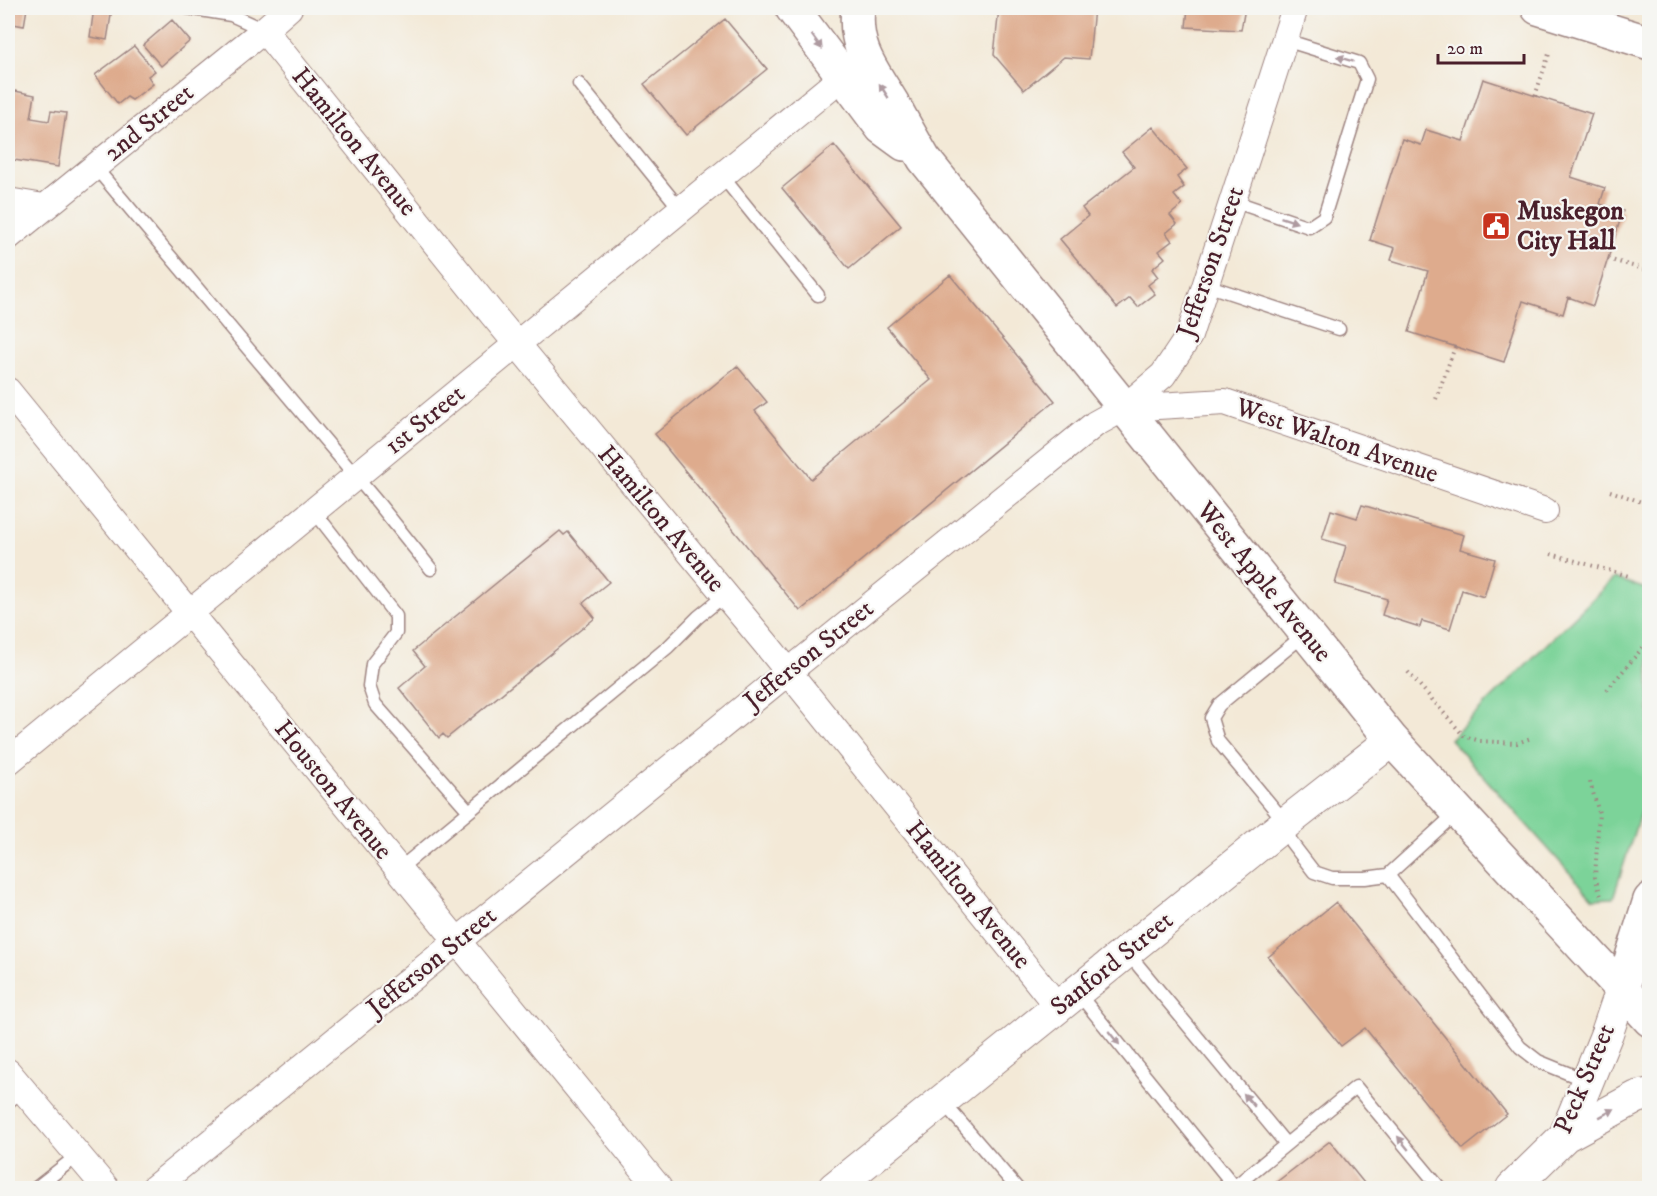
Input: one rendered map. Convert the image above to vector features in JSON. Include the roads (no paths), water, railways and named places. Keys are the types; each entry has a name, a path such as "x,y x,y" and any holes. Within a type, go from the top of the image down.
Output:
{"main road":[{"name":"West Apple Avenue","path":"792,8 882,128 924,159"},
{"name":"West Apple Avenue","path":"858,8 857,34 867,65 924,159 1392,740 1650,1020"},
{"path":"1538,8 1650,43"},
{"path":"1622,989 1650,900"}],"street":[{"name":"2nd Street","path":"8,237 289,8"},
{"name":"Jefferson Street","path":"154,1188 1095,424 1124,408 1163,375 1190,336 1296,8"},
{"name":"Hamilton Avenue","path":"264,30 517,345 788,672 1068,1000"},
{"name":"1st Street","path":"8,762 842,77"},
{"path":"8,201 44,207"},
{"name":"Houston Avenue","path":"8,391 658,1188"},
{"name":"West Walton Avenue","path":"1124,408 1225,402 1545,511"},
{"name":"Sanford Street","path":"834,1188 1392,740"},
{"name":"Peck Street","path":"1512,1188 1565,1136 1622,989"},
{"path":"13,1088 78,1155 105,1188"},
{"path":"1565,1136 1637,1097 1650,1094"}],"lane":[{"path":"188,8 231,15 264,30"},
{"path":"1233,201 1309,227 1324,217 1367,79 1359,63 1285,40"},
{"path":"579,84 681,210"},
{"path":"95,167 431,569"},
{"path":"722,176 818,295"},
{"path":"1206,285 1339,329"},
{"path":"314,511 396,616 396,633 372,664 369,687 375,704 469,811"},
{"path":"398,870 668,647 698,617 725,595"},
{"path":"1306,633 1219,705 1211,718 1218,741 1286,823 1291,842 1314,872 1332,878 1388,875 1457,812"},
{"path":"1388,875 1520,1047 1538,1061 1587,1081"},
{"path":"1127,952 1286,1144"},
{"path":"1068,1000 1234,1188 1356,1087 1440,1188"},
{"path":"942,1101 1017,1188"},
{"path":"36,1188 78,1155"}],"place":[{"name":"Muskegon City Hall","path":"1496,226"}]}
